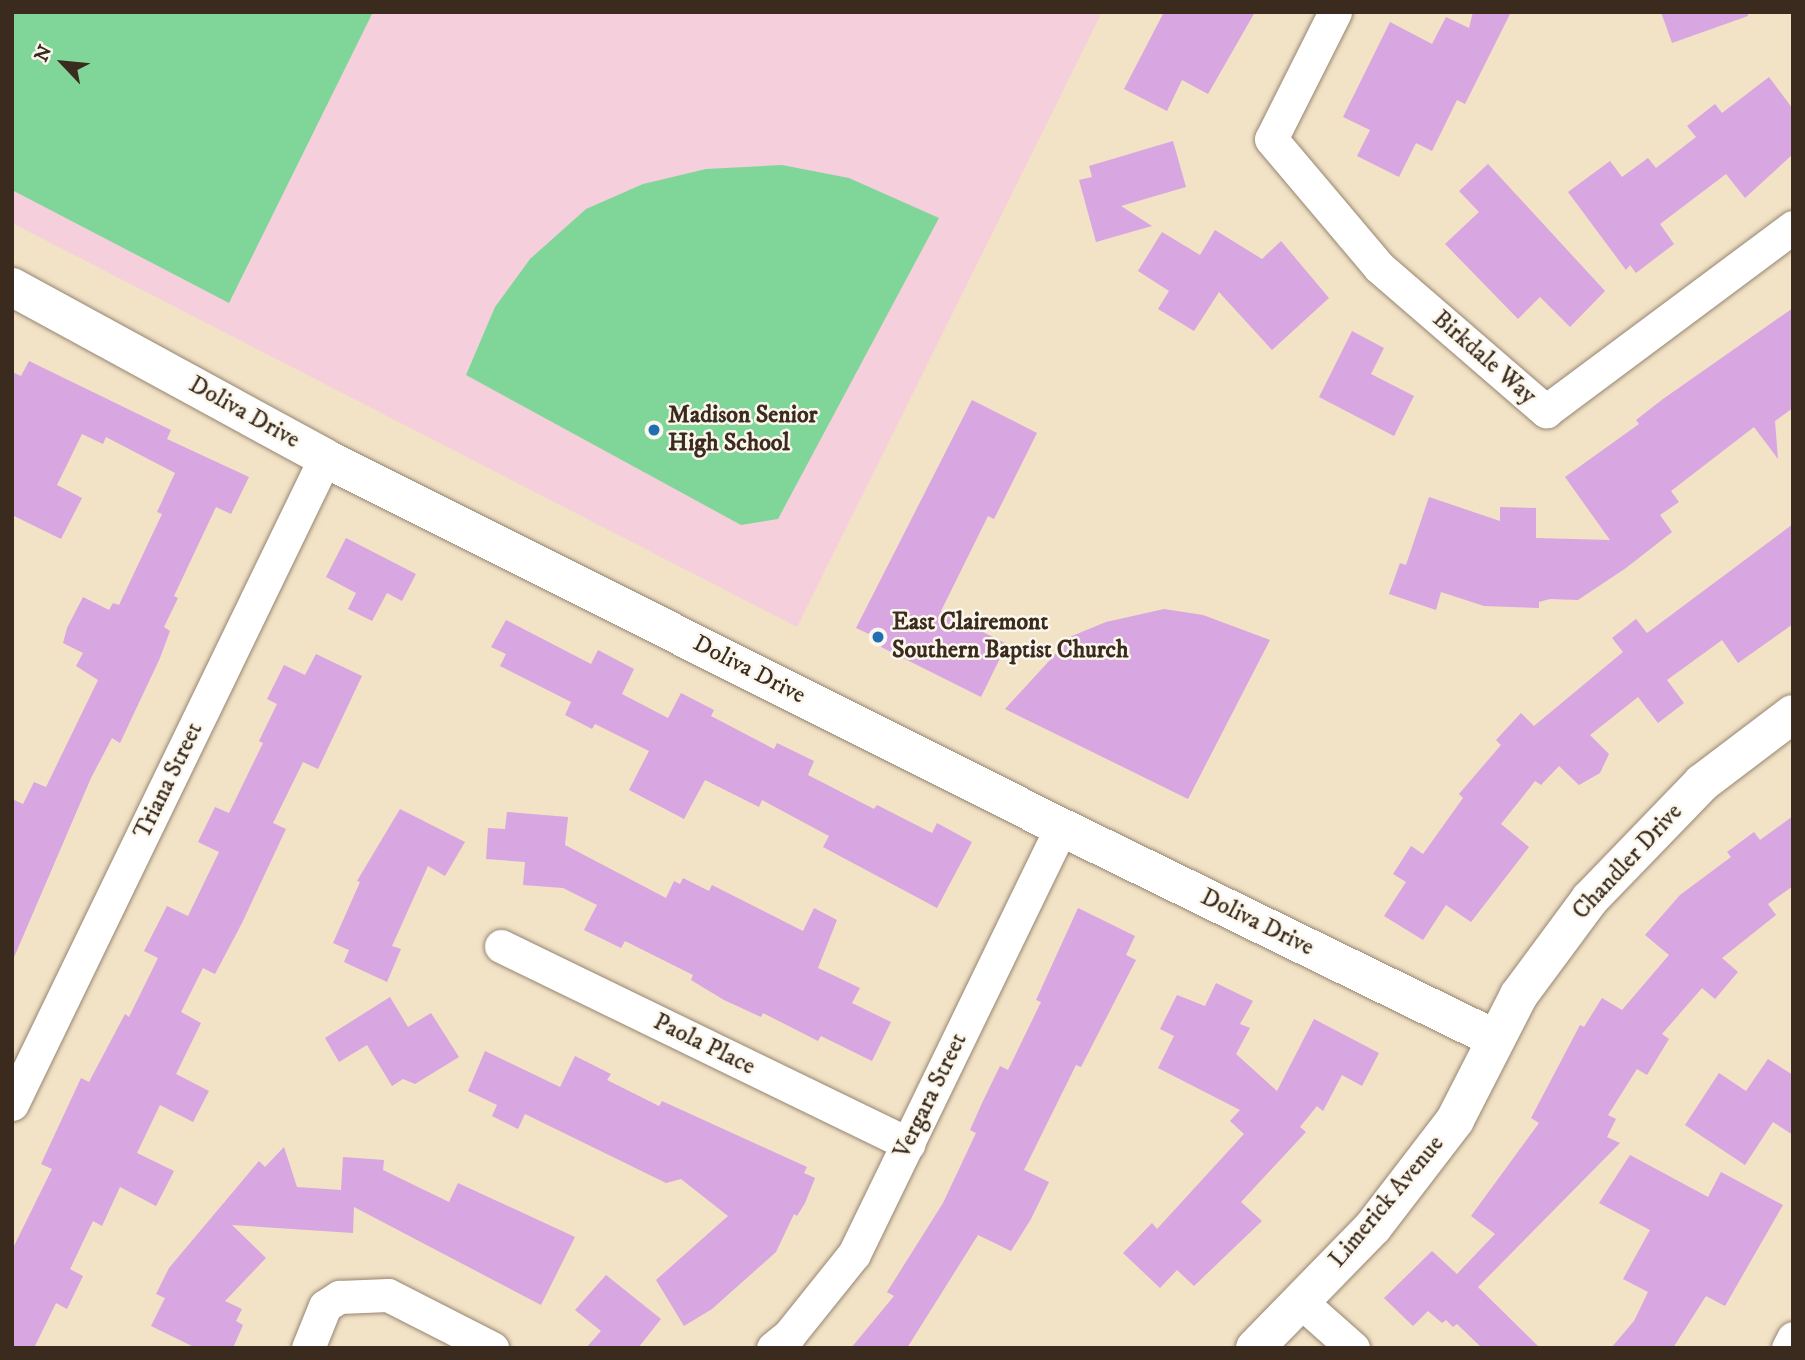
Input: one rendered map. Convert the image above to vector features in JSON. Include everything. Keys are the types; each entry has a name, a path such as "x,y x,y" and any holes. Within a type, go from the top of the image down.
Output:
{"street":[{"name":"Birkdale Way","path":"1335,12 1271,139 1379,267 1546,411 1793,226"},
{"name":"Doliva Drive","path":"12,288 326,458 1061,827 1494,1038"},
{"name":"Triana Street","path":"12,1104 326,458"},
{"name":"Chandler Drive","path":"1494,1038 1548,951 1590,899 1702,783 1793,714"},
{"name":"Vergara Street","path":"773,1348 789,1335 854,1254 1061,827"},
{"name":"Paola Place","path":"501,946 908,1144"},
{"name":"Limerick Avenue","path":"1255,1348 1373,1227 1455,1120 1494,1038"},
{"path":"308,1348 325,1307 339,1297 388,1294 492,1348"},
{"path":"1300,1301 1353,1348"},
{"path":"1788,1348 1793,1338"}],"shaded area":[{"name":"Madison Senior High School","path":"12,12 1102,12 797,627 12,223"}],"green space":[{"path":"12,12 373,12 229,303 12,190"},
{"path":"782,165 849,178 939,218 778,519 741,525 466,375 495,307 530,259 586,209 643,184 706,169"}],"building":[{"path":"1164,12 1255,12 1208,94 1182,80 1167,111 1124,89"},
{"path":"1473,12 1511,12 1465,104 1457,100 1432,151 1416,143 1399,177 1357,156 1370,130 1343,117 1390,22 1432,44 1446,17 1469,28"},
{"path":"1661,12 1748,12 1748,16 1672,43"},
{"path":"1769,77 1793,109 1793,154 1745,198 1726,174 1660,224 1674,244 1636,273 1630,265 1626,270 1568,192 1610,161 1622,177 1648,158 1656,168 1696,137 1687,126 1715,104 1722,113"},
{"path":"1173,141 1186,187 1121,206 1152,226 1096,242 1079,180 1092,177 1089,166"},
{"path":"1488,164 1605,291 1570,327 1540,297 1518,319 1445,244 1479,212 1459,191"},
{"path":"1215,230 1262,259 1281,241 1329,298 1272,350 1219,292 1194,331 1158,309 1169,291 1138,271 1162,232 1200,255"},
{"path":"1793,308 1793,408 1775,421 1778,459 1754,427 1671,491 1679,502 1660,515 1672,532 1626,568 1578,600 1550,599 1539,602 1539,608 1484,606 1441,592 1436,610 1389,594 1400,563 1406,565 1429,497 1500,521 1500,507 1536,508 1536,538 1610,540 1565,477 1639,424 1636,420 1663,399"},
{"path":"1352,331 1384,348 1371,374 1414,396 1394,436 1319,397"},
{"path":"29,361 171,430 167,439 249,477 231,514 216,507 174,596 178,598 164,627 170,631 160,658 120,743 112,738 91,778 12,962 12,799 23,804 34,782 46,787 98,680 76,666 83,653 63,643 67,628 83,597 109,610 113,603 119,605 162,514 157,512 175,473 106,437 103,444 82,434 57,485 82,498 61,539 12,515 12,372 21,376"},
{"path":"972,400 1037,433 994,519 988,516 941,611 1007,644 981,697 881,647 884,641 856,628"},
{"path":"1793,524 1793,624 1738,663 1722,640 1667,680 1684,703 1658,723 1638,697 1590,735 1609,754 1600,773 1579,785 1559,766 1541,785 1535,781 1501,824 1529,847 1471,922 1446,905 1423,940 1384,916 1406,882 1393,874 1411,846 1423,854 1463,798 1459,794 1501,745 1496,740 1521,713 1534,726 1623,652 1612,638 1636,619 1647,633"},
{"path":"346,538 416,574 402,601 387,593 372,621 348,609 356,593 326,577"},
{"path":"1164,609 1203,615 1270,640 1188,799 1005,709 1072,636 1106,622"},
{"path":"506,620 591,664 598,650 634,669 622,694 668,718 681,693 714,710 711,716 774,749 777,743 814,761 808,775 874,809 877,805 932,833 937,823 972,842 937,908 823,847 829,836 762,800 759,807 705,780 684,819 629,790 649,751 595,724 592,729 565,715 571,702 500,666 506,654 491,647"},
{"path":"316,654 362,676 318,769 303,762 273,823 286,829 215,974 203,968 181,1012 201,1023 176,1074 209,1091 193,1122 160,1105 137,1153 174,1171 156,1206 120,1187 102,1226 93,1221 70,1269 83,1276 67,1309 56,1303 34,1348 12,1348 12,1250 52,1169 41,1164 81,1078 89,1082 125,1014 129,1017 158,958 144,951 167,906 188,916 219,852 198,842 215,807 229,813 263,743 259,741 277,704 267,699 284,665 305,675"},
{"path":"400,809 465,842 445,876 428,866 392,946 401,949 387,982 344,962 349,950 333,943 360,882 357,881"},
{"path":"507,812 568,817 565,845 666,898 674,881 680,884 683,878 709,891 712,885 803,931 814,908 837,920 818,968 860,988 852,1003 891,1022 872,1061 821,1036 818,1041 763,1013 761,1017 724,1000 691,980 693,975 625,941 621,948 584,930 597,905 563,888 523,885 525,862 486,859 488,828 505,829"},
{"path":"1793,816 1793,886 1768,904 1776,915 1722,958 1738,972 1715,999 1702,988 1662,1034 1669,1039 1647,1075 1637,1069 1608,1115 1616,1119 1607,1137 1620,1143 1478,1287 1540,1348 1482,1348 1457,1324 1453,1327 1446,1320 1442,1323 1428,1311 1413,1326 1384,1298 1432,1251 1457,1274 1495,1234 1471,1216 1539,1123 1531,1118 1580,1025 1584,1027 1602,998 1622,1010 1669,955 1645,935 1680,895 1731,857 1727,852 1754,832 1760,840"},
{"path":"1078,908 1135,936 1126,955 1136,960 1081,1067 1076,1065 1024,1170 1049,1182 1031,1219 1011,1251 978,1235 907,1348 851,1348 894,1296 887,1292 943,1203 976,1133 970,1130 982,1103 1000,1066 1008,1070 1041,1002 1036,1000"},
{"path":"1216,983 1253,1001 1240,1024 1250,1028 1236,1054 1277,1091 1314,1019 1379,1053 1362,1086 1342,1075 1323,1111 1317,1106 1300,1127 1306,1132 1241,1202 1262,1221 1194,1286 1177,1270 1160,1288 1123,1253 1152,1223 1157,1229 1244,1134 1230,1121 1240,1110 1158,1068 1174,1036 1160,1029 1177,995 1205,1006"},
{"path":"390,997 408,1027 431,1013 459,1057 415,1084 403,1079 392,1086 367,1045 339,1062 325,1038"},
{"path":"485,1051 560,1087 575,1056 611,1074 607,1080 659,1106 662,1101 807,1167 804,1173 815,1178 805,1203 797,1216 794,1214 776,1252 712,1309 684,1326 656,1280 728,1216 681,1179 666,1183 525,1114 518,1129 492,1116 497,1105 468,1091"},
{"path":"1768,1059 1793,1075 1793,1135 1773,1122 1745,1165 1685,1125 1719,1073 1746,1091"},
{"path":"284,1147 297,1187 341,1190 343,1157 384,1160 383,1170 449,1202 458,1183 575,1237 541,1305 354,1207 353,1233 232,1225 266,1258 225,1301 242,1309 236,1321 243,1325 233,1348 196,1348 151,1326 165,1298 156,1294 169,1268 259,1161 265,1167"},
{"path":"1630,1155 1708,1197 1721,1172 1783,1205 1725,1306 1706,1296 1673,1348 1611,1348 1634,1321 1648,1292 1623,1279 1650,1230 1599,1203"},
{"path":"606,1275 661,1319 638,1348 586,1348 601,1331 575,1310"}],"place":[{"name":"Madison Senior High School","path":"654,430"},
{"name":"East Clairemont Southern Baptist Church","path":"878,637"}]}
